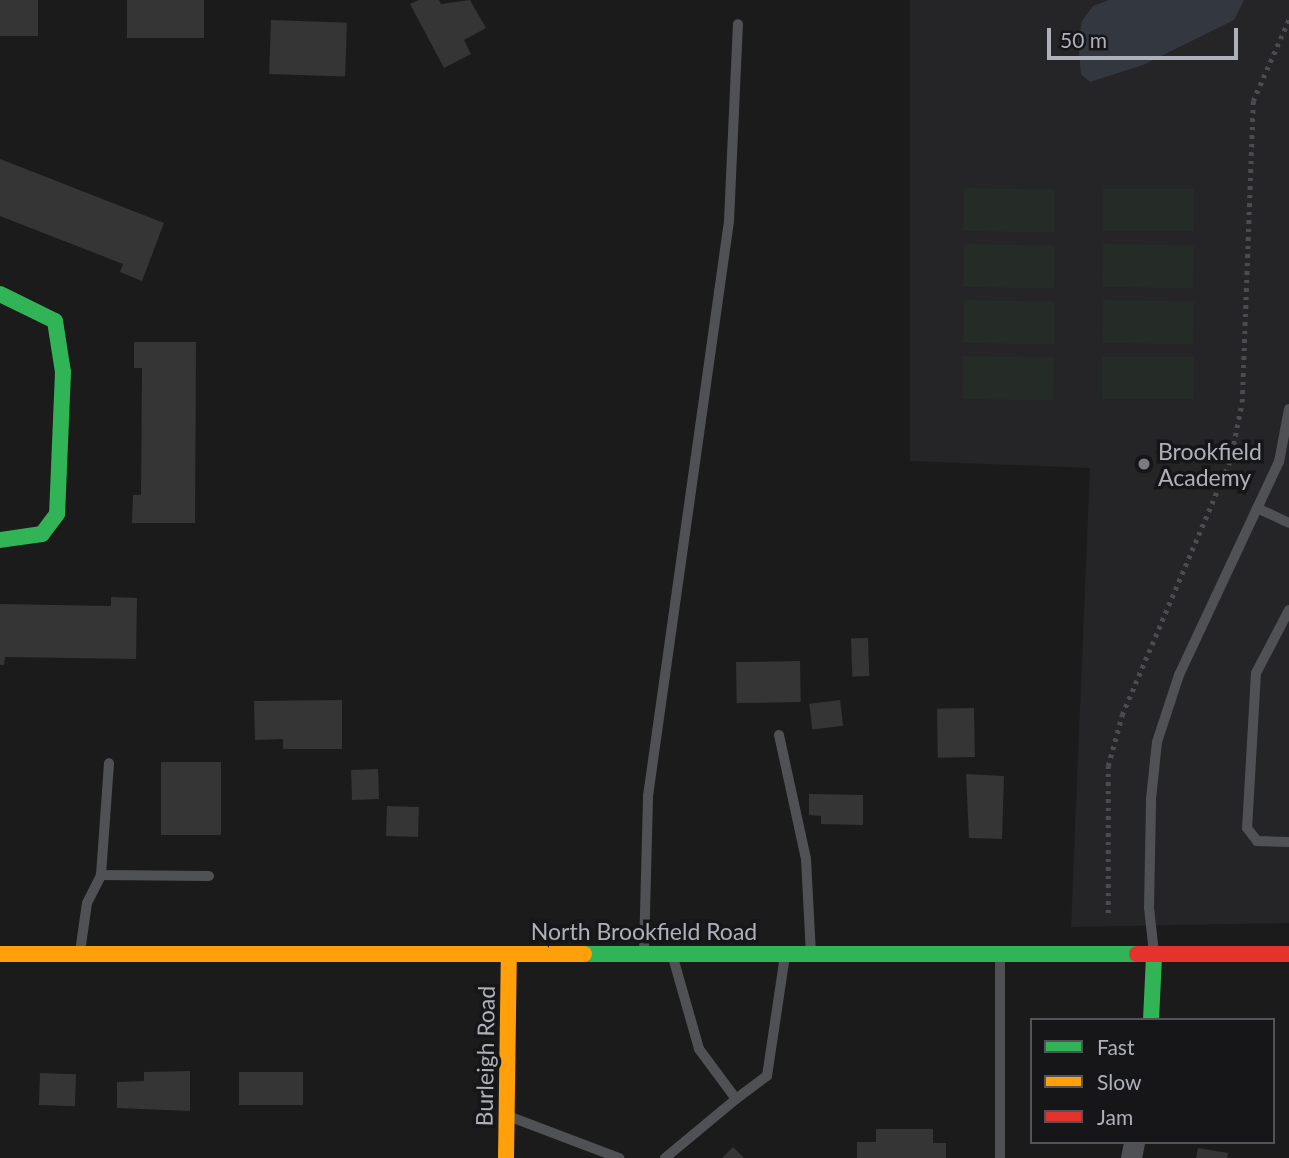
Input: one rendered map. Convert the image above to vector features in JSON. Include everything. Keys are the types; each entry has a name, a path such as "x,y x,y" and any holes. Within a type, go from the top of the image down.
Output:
{"street":[{"path":"0,294 55,321 63,372 57,514 42,534 0,540"},
{"name":"North Brookfield Road","path":"0,954 1289,954"},
{"name":"Burleigh Road","path":"506,1158 509,955"},
{"path":"1151,1018 1154,956"}],"lane":[{"path":"644,954 648,796 729,221 738,24"},
{"path":"1154,956 1149,894 1157,742 1179,675 1279,462 1289,409"},
{"path":"1257,508 1289,523"},
{"path":"1289,610 1256,673 1247,828 1257,841 1289,842"},
{"path":"779,736 806,859 811,953"},
{"path":"80,955 86,903 101,875 109,764"},
{"path":"101,875 209,876"},
{"path":"671,953 699,1049 736,1099"},
{"path":"665,1158 766,1076 785,953"},
{"path":"1000,954 1000,1158"},
{"path":"507,1115 620,1158"}],"path":[{"path":"1108,913 1108,766 1122,715 1230,461 1242,402 1253,101 1289,19"}],"shaded area":[{"name":"Brookfield Academy","path":"910,0 1289,0 1289,923 1071,927 1090,468 910,461"},
{"path":"1109,0 1244,0 1234,20 1143,65 1090,82 1081,74 1078,42 1082,21 1093,6"},
{"path":"964,188 1055,190 1054,233 963,231"},
{"path":"1103,189 1194,189 1194,231 1103,231"},
{"path":"964,244 1055,246 1054,289 963,287"},
{"path":"1103,244 1194,246 1193,289 1102,287"},
{"path":"964,300 1055,302 1054,345 963,343"},
{"path":"1103,300 1194,302 1193,345 1102,343"},
{"path":"963,356 1054,358 1053,401 962,399"},
{"path":"1102,357 1194,357 1194,399 1102,399"}],"building":[{"path":"0,0 38,0 38,36 0,36"},
{"path":"127,0 204,0 204,38 127,38"},
{"path":"419,0 439,0 441,4 470,0 486,28 464,40 471,54 444,68 410,4"},
{"path":"271,20 347,23 345,77 269,74"},
{"path":"0,159 164,223 142,281 120,272 123,264 0,216"},
{"path":"134,342 196,342 195,523 132,523 133,495 141,495 142,368 134,368"},
{"path":"111,597 137,598 136,659 5,657 4,665 0,665 0,604 111,606"},
{"path":"868,638 869,676 852,677 851,639"},
{"path":"800,661 801,702 737,703 736,662"},
{"path":"342,700 342,749 283,749 283,739 255,740 254,701"},
{"path":"840,700 843,726 812,730 809,704"},
{"path":"974,708 975,757 938,758 937,709"},
{"path":"161,762 221,762 221,835 161,835"},
{"path":"378,769 379,799 352,800 351,770"},
{"path":"966,774 1004,776 1002,839 969,838"},
{"path":"809,794 863,795 863,825 821,824 821,816 809,815"},
{"path":"387,806 419,807 418,837 386,836"},
{"path":"190,1071 190,1111 117,1108 117,1082 144,1081 144,1072"},
{"path":"239,1072 303,1072 303,1105 239,1105"},
{"path":"40,1073 76,1074 75,1106 39,1105"},
{"path":"876,1129 933,1129 933,1143 946,1143 946,1158 857,1158 857,1142 876,1142"},
{"path":"733,1147 744,1158 722,1158"},
{"path":"1198,1148 1228,1153 1227,1158 1196,1158"}],"traffic: fast":[{"path":"0,294 55,321 63,372 57,514 42,534 0,540"},
{"path":"584,954 1137,954"},
{"path":"1151,1018 1154,956"}],"traffic: slow":[{"path":"0,954 584,954"},
{"path":"506,1158 509,955"}],"traffic: jam":[{"path":"1137,954 1289,954"}],"place":[{"name":"Brookfield Academy","path":"1144,464"}]}
